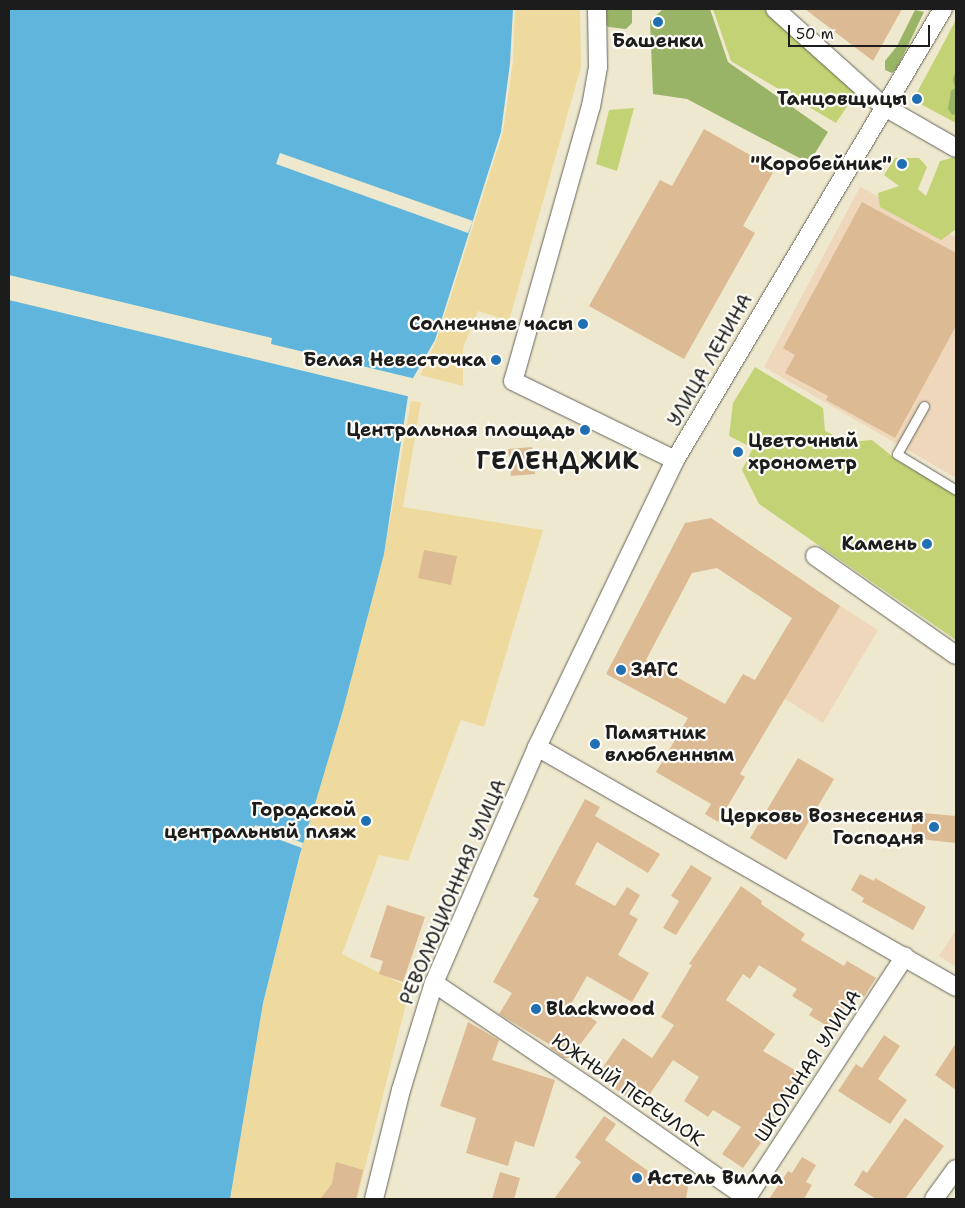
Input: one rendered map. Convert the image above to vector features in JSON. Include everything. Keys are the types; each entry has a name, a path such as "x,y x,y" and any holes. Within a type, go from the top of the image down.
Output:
{"street":[{"path":"597,9 598,68 591,106 513,381 675,460"},
{"path":"775,9 884,106 956,148"},
{"name":"УЛИЦА ЛЕНИНА","path":"537,747 675,460 943,9"},
{"path":"815,556 956,655"},
{"path":"537,747 612,788 956,987"},
{"name":"РЕВОЛЮЦИОННАЯ УЛИЦА","path":"374,1199 401,1090 434,983 537,747"},
{"name":"ШКОЛЬНАЯ УЛИЦА","path":"746,1199 904,956"},
{"name":"ЮЖНЫЙ ПЕРЕУЛОК","path":"434,983 594,1090 746,1199"},
{"path":"934,1199 956,1169"}],"lane":[{"path":"924,406 897,454 956,490"}],"shaded area":[{"path":"860,187 956,237 956,478 764,367"},
{"path":"811,587 878,630 823,723 755,680"},
{"path":"956,930 956,967 939,956"}],"green space":[{"path":"590,9 632,9 632,23 626,29 609,27 595,20"},
{"path":"663,9 710,9 728,62 828,132 809,163 687,99 653,94 650,21"},
{"path":"713,9 765,9 858,90 836,123 731,61"},
{"path":"915,10 924,12 897,68 892,73 885,70 885,61 897,46"},
{"path":"956,20 956,123 913,100"},
{"path":"956,71 956,114 952,115 948,109 951,91 955,88 953,79"},
{"path":"634,108 617,171 596,164 609,110"},
{"path":"956,157 956,229 941,240 880,207 878,193 899,186 884,175 895,158 919,158 927,167 918,189 926,196 940,161"},
{"path":"755,367 823,408 825,431 849,442 872,440 898,461 956,495 956,640 759,504 742,470 753,448 729,436 733,403"}],"sand":[{"path":"515,9 580,9 581,67 509,321 478,311 463,348 463,386 420,375 437,339 503,132 513,61"},
{"name":"Городской центральный пляж","path":"411,401 421,402 403,507 543,530 484,727 461,720 408,861 379,855 342,954 410,988 357,1199 230,1199 263,1003 302,848 384,554"}],"water":[{"path":"9,9 513,9 510,63 501,132 435,340 413,378 408,396 384,554 343,710 300,854 263,1003 230,1199 9,1199"}],"pier":[{"path":"280,153 473,221 468,233 276,164"},
{"path":"9,275 272,338 271,344 416,379 411,397 9,300"},
{"path":"255,825 303,843 302,848 253,830"}],"building":[{"path":"805,9 902,9 873,61"},
{"path":"704,129 775,169 743,226 755,233 684,359 589,306 660,180 672,186"},
{"path":"862,202 956,253 956,326 895,438 826,400 828,396 785,373 795,355 783,348"},
{"path":"532,447 535,474 511,476 508,449"},
{"path":"711,518 840,606 740,774 745,777 718,822 705,814 711,804 656,772 688,718 606,674 685,523","holes":["717,568 792,618 755,680 743,674 725,704 646,660 692,573"]},
{"path":"424,550 457,556 451,585 418,578"},
{"path":"798,758 834,779 786,860 750,838"},
{"path":"585,799 600,807 595,816 660,854 648,873 597,842 575,884 615,906 627,887 640,895 629,914 638,919 618,955 649,973 632,1002 587,976 571,1004 597,1022 570,1058 564,1058 550,1048 552,1046 499,1014 512,993 493,982 539,899 533,896"},
{"name":"Церковь Вознесения Господня","path":"913,812 956,816 956,843 911,838"},
{"path":"691,865 712,878 676,935 663,928 679,901 671,896"},
{"path":"860,874 874,881 875,878 926,907 913,930 862,902 864,898 851,890"},
{"path":"741,886 762,901 761,904 805,934 801,940 844,966 847,961 876,978 864,997 855,991 832,1029 809,1015 813,1009 792,996 797,989 759,965 750,979 743,974 726,1000 775,1034 763,1051 800,1073 769,1124 772,1125 763,1140 743,1168 722,1154 741,1127 713,1110 708,1117 684,1101 699,1077 673,1060 641,1107 597,1076 623,1038 652,1058 674,1025 661,1017 692,965 689,964"},
{"path":"387,905 425,917 403,982 379,974 383,961 370,957"},
{"path":"468,1022 499,1040 492,1060 555,1080 534,1147 515,1141 508,1166 466,1153 476,1118 440,1106"},
{"path":"884,1035 900,1046 878,1079 907,1100 890,1124 838,1091 856,1064 862,1068"},
{"path":"956,1043 956,1090 935,1075"},
{"path":"604,1116 616,1124 605,1140 658,1178 670,1174 682,1177 688,1187 686,1199 554,1199 581,1162 575,1157"},
{"path":"905,1118 944,1146 905,1199 876,1199 854,1185 863,1170 867,1173"},
{"path":"802,1157 816,1165 806,1182 812,1185 804,1199 769,1199 788,1171 792,1173"},
{"path":"336,1162 363,1170 356,1199 320,1199 332,1184"},
{"path":"500,1172 520,1178 514,1199 492,1199"}],"place":[{"name":"Башенки","path":"658,22"},
{"name":"Танцовщицы","path":"917,99"},
{"name":"\"Коробейник\"","path":"902,164"},
{"name":"Солнечные часы","path":"583,324"},
{"name":"Белая Невесточка","path":"496,360"},
{"name":"Центральная площадь","path":"585,430"},
{"name":"Цветочный хронометр","path":"738,452"},
{"name":"Камень","path":"927,544"},
{"name":"ЗАГС","path":"621,670"},
{"name":"Памятник влюбленным","path":"595,744"},
{"name":"Городской центральный пляж","path":"366,821"},
{"name":"Церковь Вознесения Господня","path":"934,827"},
{"name":"Blackwood","path":"536,1009"},
{"name":"Астель Вилла","path":"637,1178"}],"district":[{"name":"ГЕЛЕНДЖИК","path":"558,462"}]}
